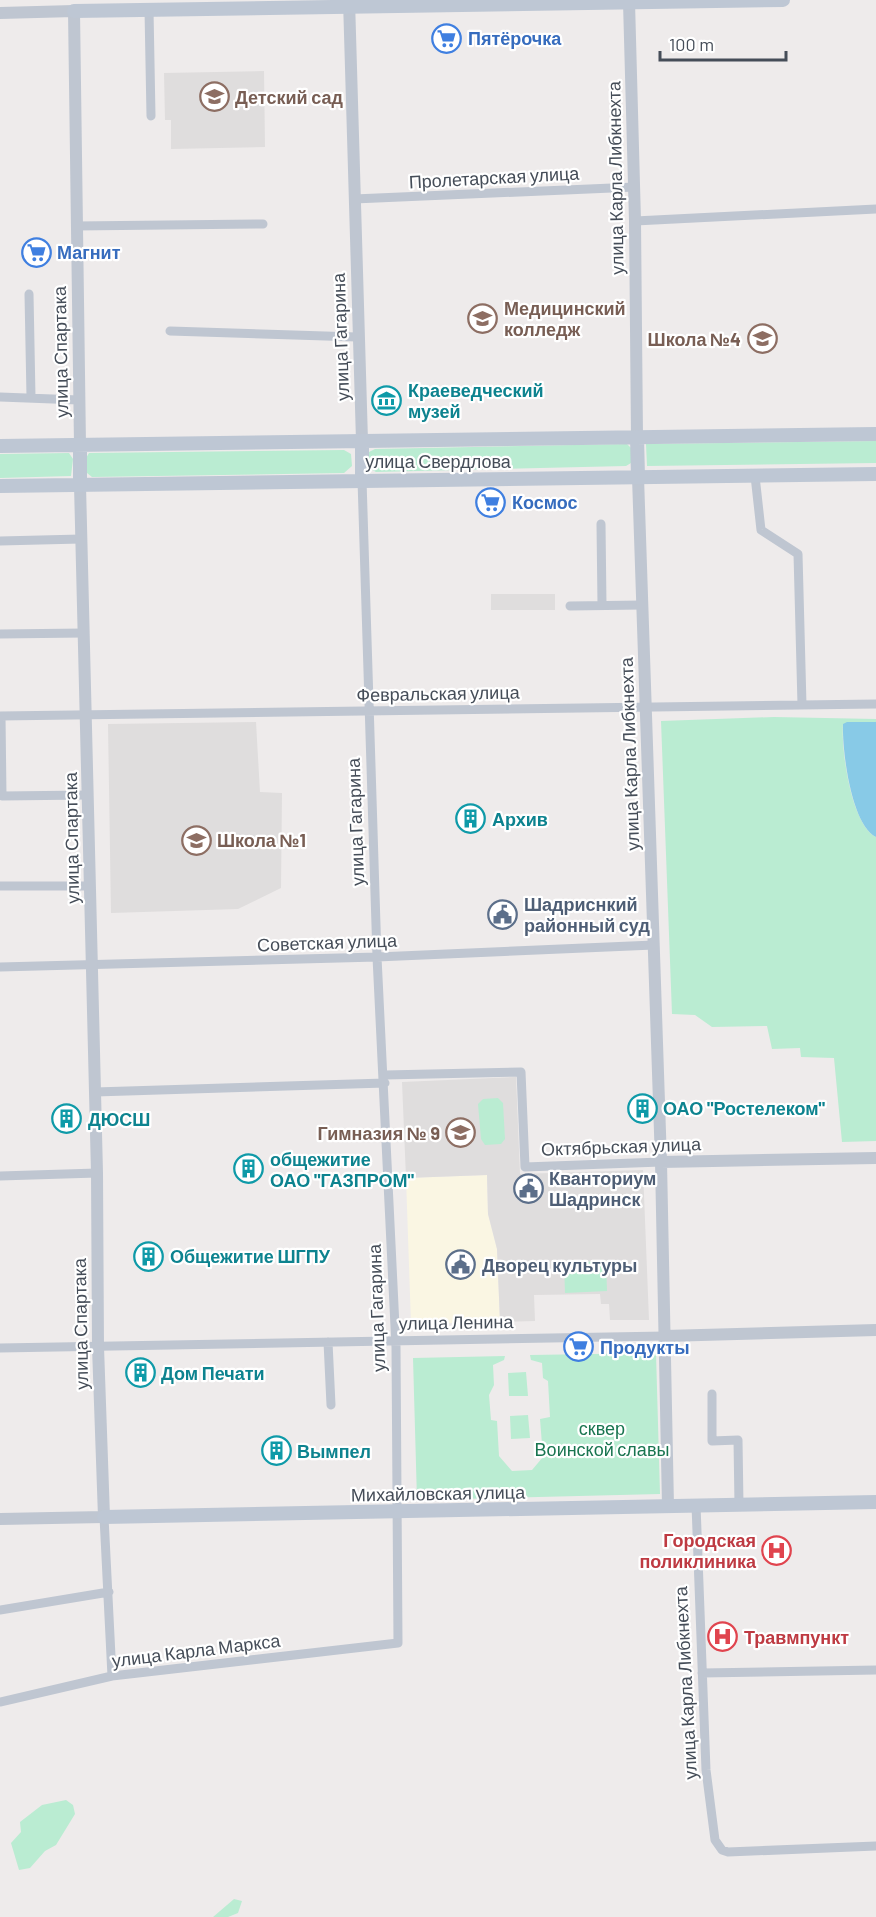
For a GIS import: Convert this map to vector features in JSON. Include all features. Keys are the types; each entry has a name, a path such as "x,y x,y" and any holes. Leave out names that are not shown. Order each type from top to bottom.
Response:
{"main road":[{"path":"74,6 149,10 349,3 783,0"},
{"name":"улица Свердлова","path":"0,446 876,434"},
{"name":"улица Карла Либкнехта","path":"637,437 638,477"},
{"name":"улица Гагарина","path":"362,441 362,480"},
{"name":"улица Спартака","path":"80,445 80,485"},
{"name":"улица Свердлова","path":"0,486 876,474"},
{"name":"Михайловская улица","path":"104,1517 876,1502"}],"street":[{"name":"улица Карла Либкнехта","path":"629,1 635,221 637,437"},
{"name":"улица Гагарина","path":"349,3 357,337 362,441"},
{"path":"0,13 74,6"},
{"name":"улица Спартака","path":"74,6 80,445"},
{"path":"149,10 151,116"},
{"name":"Пролетарская улица","path":"354,199 634,187"},
{"path":"635,221 876,209"},
{"path":"76,226 263,224"},
{"path":"29,294 31,397"},
{"path":"170,331 357,337"},
{"path":"0,397 79,400"},
{"path":"755,476 761,530 798,554 802,705"},
{"name":"улица Карла Либкнехта","path":"638,477 661,1162 668,1506"},
{"name":"улица Гагарина","path":"362,480 377,957 385,1079 396,1341 398,1643"},
{"name":"улица Спартака","path":"80,485 97,1173 98,1347 112,1676"},
{"path":"601,524 602,605"},
{"path":"0,541 81,539"},
{"path":"570,606 642,605"},
{"path":"0,634 84,633"},
{"name":"Февральская улица","path":"1,716 876,704"},
{"path":"1,716 2,796 88,795"},
{"path":"0,886 90,886"},
{"name":"Советская улица","path":"0,967 377,957 654,945"},
{"name":"Октябрьская улица","path":"95,1092 521,1072 525,1167 876,1158"},
{"path":"0,1176 97,1173"},
{"name":"улица Ленина","path":"0,1348 876,1330"},
{"path":"328,1342 331,1405"},
{"path":"712,1394 712,1441 738,1440 739,1504"},
{"name":"улица Карла Либкнехта","path":"696,1505 706,1770 713,1832 718,1846 729,1852 876,1846"},
{"name":"Михайловская улица","path":"0,1519 104,1517"},
{"path":"0,1610 109,1592"},
{"name":"улица Карла Маркса","path":"0,1702 112,1676 398,1643"},
{"path":"702,1673 876,1670"}],"shaded area":[{"name":"Детский сад","path":"264,71 265,147 171,149 171,120 165,120 164,73"},
{"path":"491,594 555,594 555,610 491,610"},
{"name":"Школа №1","path":"256,722 260,792 282,793 281,888 238,909 111,913 108,724"},
{"path":"516,1077 520,1174 643,1170 649,1320 610,1320 609,1304 601,1304 600,1294 534,1295 535,1321 500,1322 497,1249 488,1214 487,1175 406,1178 402,1082"},
{"path":"487,1175 488,1214 497,1249 500,1322 411,1324 406,1178"}],"green space":[{"path":"876,441 876,463 647,466 646,444"},
{"path":"627,444 631,448 631,463 626,466 376,472 367,467 367,453 375,449"},
{"path":"344,450 351,454 352,466 344,473 92,477 87,473 86,458 89,453"},
{"path":"69,453 73,459 71,476 0,478 0,454"},
{"path":"774,717 876,719 876,722 843,724 843,736 846,768 854,803 867,830 876,837 876,1141 842,1142 834,1058 801,1057 800,1048 772,1049 767,1026 712,1027 695,1015 672,1014 661,721"},
{"path":"498,1098 503,1103 505,1139 501,1144 485,1145 481,1139 478,1104 483,1099"},
{"path":"606,1261 607,1291 565,1293 564,1263"},
{"name":"сквер Воинской славы","path":"656,1353 660,1494 417,1500 413,1358 505,1356 504,1360 493,1365 494,1385 489,1395 491,1420 497,1421 499,1456 512,1471 532,1470 543,1457 540,1419 550,1417 548,1381 543,1378 542,1363 531,1360 530,1355"},
{"path":"526,1372 528,1396 509,1396 508,1373"},
{"path":"528,1415 530,1438 511,1439 510,1416"},
{"path":"66,1800 73,1805 75,1814 56,1845 45,1851 30,1868 19,1870 11,1843 21,1832 20,1822 42,1805"},
{"path":"234,1899 242,1901 238,1913 228,1917 213,1917"}],"water":[{"path":"876,722 876,837 867,830 854,803 846,768 843,736 843,724"}],"place":[{"name":"Пятёрочка","path":"447,38"},
{"name":"Детский сад","path":"214,97"},
{"name":"Магнит","path":"36,252"},
{"name":"Медицинский колледж","path":"483,318"},
{"name":"Школа №4","path":"762,339"},
{"name":"Краеведческий музей","path":"387,400"},
{"name":"Космос","path":"491,502"},
{"name":"Архив","path":"471,819"},
{"name":"Школа №1","path":"196,840"},
{"name":"Шадриснкий районный суд","path":"503,914"},
{"name":"ОАО \"Ростелеком\"","path":"642,1108"},
{"name":"ДЮСШ","path":"67,1119"},
{"name":"Гимназия № 9","path":"461,1133"},
{"name":"общежитие ОАО \"ГАЗПРОМ\"","path":"249,1169"},
{"name":"Кванториум Шадринск","path":"528,1188"},
{"name":"Общежитие ШГПУ","path":"149,1256"},
{"name":"Дворец культуры","path":"461,1265"},
{"name":"Продукты","path":"579,1347"},
{"name":"Дом Печати","path":"140,1373"},
{"name":"Вымпел","path":"276,1451"},
{"name":"Городская поликлиника","path":"777,1550"},
{"name":"Травмпункт","path":"723,1637"}]}
